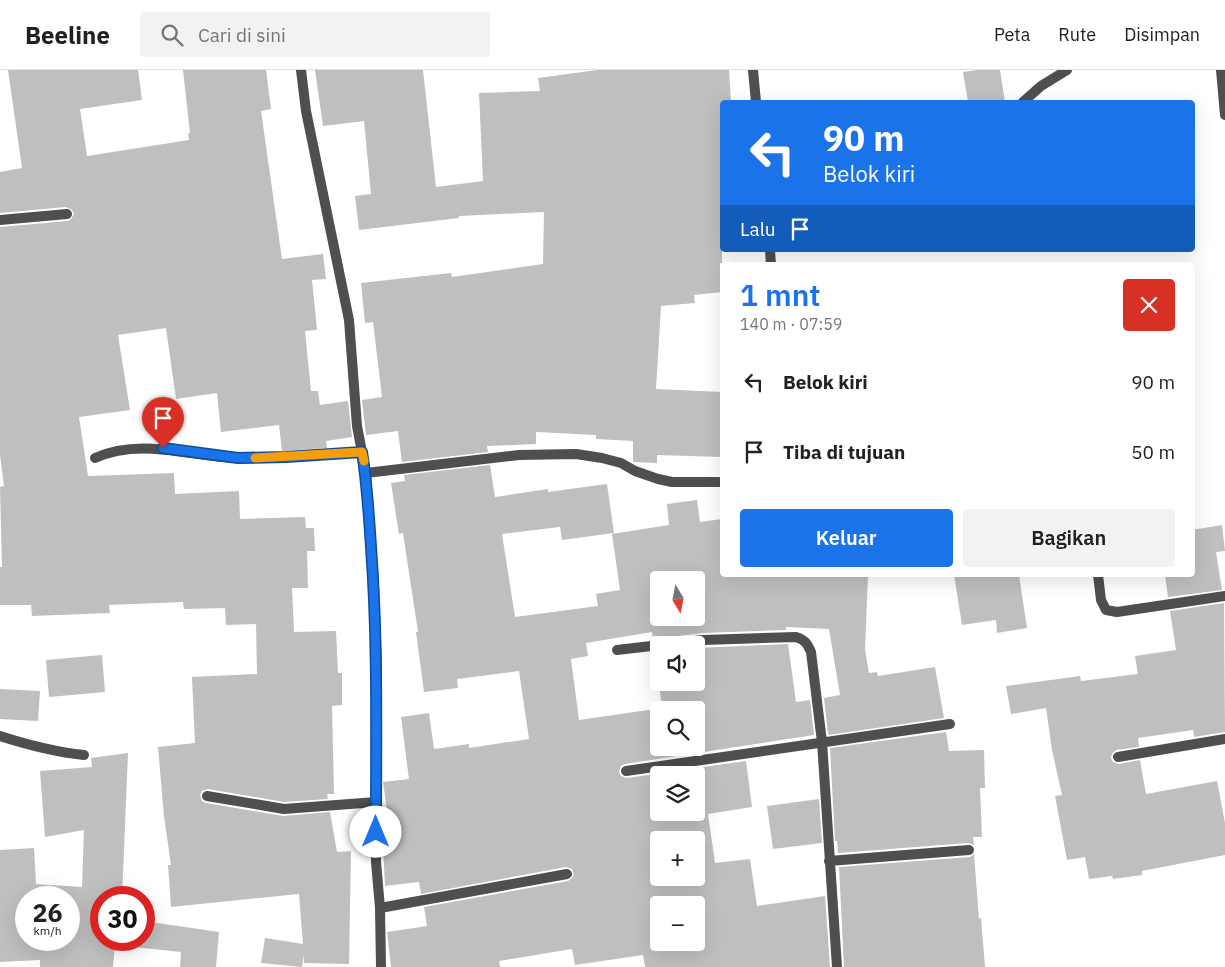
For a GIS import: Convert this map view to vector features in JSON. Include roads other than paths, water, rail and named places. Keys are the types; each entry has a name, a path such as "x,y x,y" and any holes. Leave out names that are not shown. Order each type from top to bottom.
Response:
{"street":[{"path":"301,70 306,111 349,320 357,426 366,473 374,588 376,655 376,862 380,908 381,967"},
{"path":"753,70 756,100"},
{"path":"1025,100 1041,86 1067,70"},
{"path":"1221,70 1225,116"},
{"path":"0,220 67,214"},
{"path":"95,458 120,449 163,448 238,458 362,452"},
{"path":"366,473 519,455 576,454 622,463 635,471 672,482 720,482"},
{"path":"1098,577 1101,600 1106,610 1117,612 1225,596"},
{"path":"617,650 703,640 796,637 804,639 811,652 822,742 837,967"},
{"path":"626,771 950,724"},
{"path":"0,736 46,750 84,755"},
{"path":"1118,757 1225,739"},
{"path":"208,796 294,810 376,802"},
{"path":"829,861 969,850"},
{"path":"380,908 567,874"}]}
